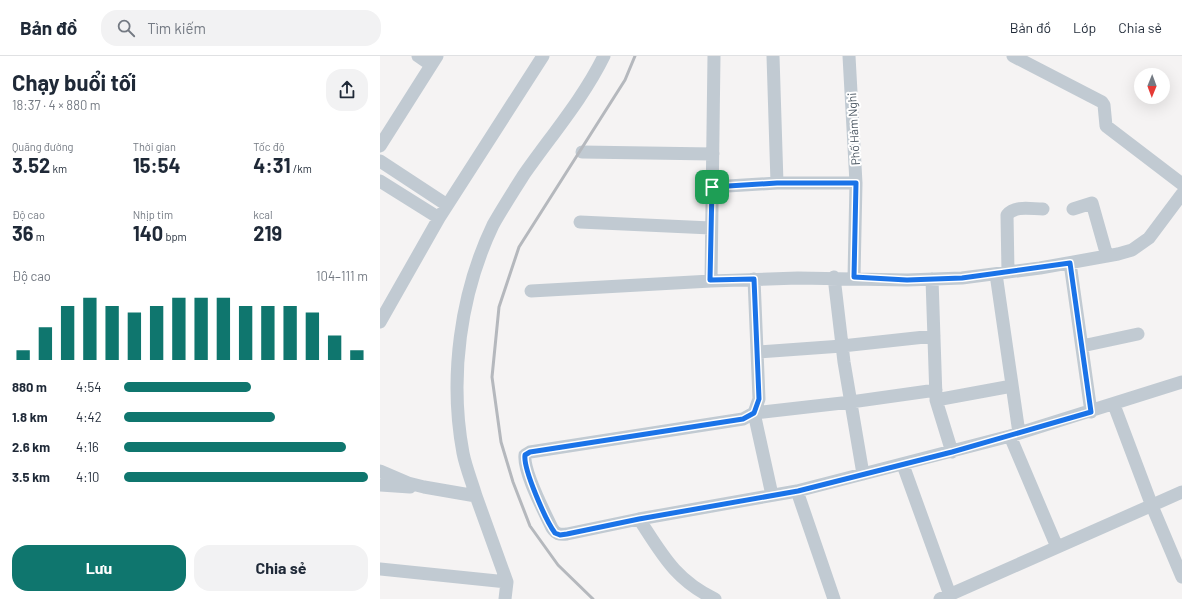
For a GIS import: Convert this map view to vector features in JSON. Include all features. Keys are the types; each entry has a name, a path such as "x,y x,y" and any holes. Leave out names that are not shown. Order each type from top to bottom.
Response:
{"street":[{"path":"380,146 434,61 418,56"},
{"path":"380,322 439,218 543,56"},
{"path":"505,599 507,582 476,496 463,453 458,410 460,341 471,283 494,225 523,177 588,85 604,56"},
{"path":"710,280 714,56"},
{"path":"773,56 777,183"},
{"name":"Phố Hàm Nghi","path":"849,56 856,183 854,277"},
{"path":"1013,56 1102,102 1104,105 1104,118 1106,126 1182,184"},
{"path":"582,152 712,154"},
{"path":"380,161 447,205"},
{"path":"380,181 439,218"},
{"path":"712,187 777,183 856,183"},
{"path":"531,291 710,280 834,277 932,279 962,278 1070,263 1132,250 1149,238 1182,194"},
{"path":"1073,210 1092,204 1107,256"},
{"path":"1043,209 1017,208 1010,211 1007,215 1002,273 1015,434 1057,548"},
{"path":"580,222 711,228"},
{"path":"1070,263 1091,412"},
{"path":"834,277 842,346 863,474"},
{"path":"754,279 759,399 754,413 772,495"},
{"path":"932,279 936,395 952,452"},
{"path":"1082,346 1138,334"},
{"path":"757,352 842,346 934,336"},
{"path":"1012,386 754,413 743,419 530,452 525,455 525,465 555,533 560,535 639,519 798,491 952,452 1091,412 1182,382"},
{"path":"1114,405 1152,506 1182,577"},
{"path":"903,464 945,597 1182,492"},
{"path":"380,471 408,483 476,496"},
{"path":"380,485 424,487"},
{"path":"798,491 834,599"},
{"path":"639,519 673,570 693,586 715,599"},
{"path":"380,569 507,582"}],"railway":[{"path":"593,599 558,565 530,526 513,482 501,442 492,377 499,307 519,247 625,80 635,56"}],"route":[{"path":"777,183 856,183 854,277 907,280 962,278 1070,263 1091,412 952,452 828,482 798,491 639,519 567,534 560,535 555,533 531,481 525,465 525,455 530,452 743,419 754,413 759,399 754,279 710,280 712,187 777,183"}]}
